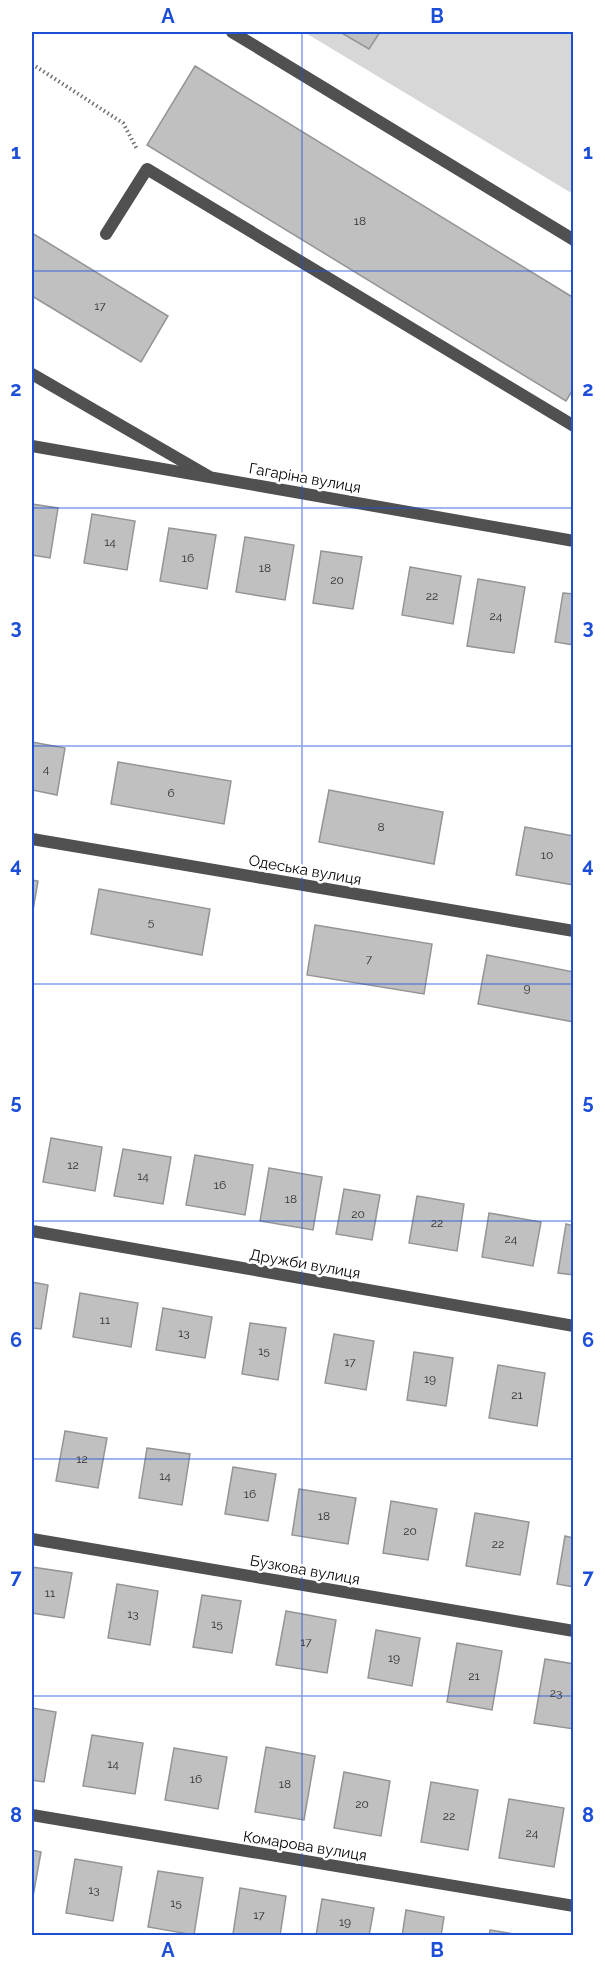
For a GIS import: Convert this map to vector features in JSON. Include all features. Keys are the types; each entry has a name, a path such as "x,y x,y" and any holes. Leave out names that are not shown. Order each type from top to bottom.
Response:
{"street":[{"path":"232,32 573,240"},
{"path":"106,234 147,169 573,426"},
{"path":"32,374 208,476"},
{"name":"Гагаріна вулиця","path":"32,446 573,541"},
{"name":"Одеська вулиця","path":"32,839 573,931"},
{"name":"Дружби вулиця","path":"32,1232 573,1326"},
{"name":"Бузкова вулиця","path":"32,1539 573,1631"},
{"name":"Комарова вулиця","path":"32,1815 573,1906"}],"path":[{"path":"32,64 123,123 147,169"}],"shaded area":[{"path":"304,32 573,32 573,194"}],"building":[{"path":"340,32 380,32 369,49"},
{"path":"195,66 574,298 574,388 566,401 147,145"},
{"path":"32,233 168,316 141,362 32,296"},
{"path":"32,504 58,508 50,558 32,555"},
{"path":"92,514 135,521 127,570 84,563"},
{"path":"169,528 216,535 207,589 160,581"},
{"path":"245,537 294,545 285,600 236,592"},
{"path":"321,551 362,557 353,609 313,603"},
{"path":"410,567 461,576 453,624 402,615"},
{"path":"478,579 525,587 514,653 467,646"},
{"path":"563,593 574,594 574,645 555,642"},
{"path":"32,742 65,748 57,795 32,790"},
{"path":"118,762 231,781 224,824 111,804"},
{"path":"329,790 443,812 434,864 319,842"},
{"path":"525,827 574,836 574,885 516,875"},
{"path":"32,880 38,881 32,916"},
{"path":"99,889 210,909 202,955 91,934"},
{"path":"315,925 432,944 424,994 307,975"},
{"path":"487,955 574,972 574,1022 478,1004"},
{"path":"51,1138 102,1147 95,1191 43,1182"},
{"path":"123,1149 171,1157 163,1204 114,1196"},
{"path":"195,1155 253,1165 245,1215 186,1205"},
{"path":"269,1168 322,1177 313,1230 260,1221"},
{"path":"344,1189 380,1195 372,1240 336,1234"},
{"path":"417,1196 464,1204 457,1251 409,1243"},
{"path":"489,1213 541,1222 533,1266 482,1257"},
{"path":"566,1224 574,1226 574,1275 558,1273"},
{"path":"32,1282 48,1285 41,1329 32,1328"},
{"path":"80,1293 138,1303 131,1347 73,1337"},
{"path":"163,1308 212,1317 205,1358 156,1350"},
{"path":"250,1323 286,1328 278,1380 242,1374"},
{"path":"334,1334 374,1341 366,1390 325,1383"},
{"path":"414,1352 453,1358 446,1406 407,1400"},
{"path":"498,1365 545,1373 537,1426 489,1418"},
{"path":"65,1431 107,1438 98,1488 56,1481"},
{"path":"147,1448 190,1454 182,1505 139,1498"},
{"path":"233,1467 276,1474 268,1521 225,1514"},
{"path":"299,1489 356,1498 348,1544 292,1535"},
{"path":"391,1501 437,1509 428,1560 383,1553"},
{"path":"475,1513 529,1522 520,1575 466,1566"},
{"path":"565,1536 574,1538 574,1587 557,1584"},
{"path":"32,1567 72,1573 64,1618 32,1613"},
{"path":"117,1584 158,1591 150,1645 108,1638"},
{"path":"202,1595 241,1601 232,1653 193,1647"},
{"path":"286,1611 336,1620 327,1673 276,1665"},
{"path":"376,1630 420,1638 412,1686 368,1678"},
{"path":"457,1643 502,1651 492,1710 447,1702"},
{"path":"545,1659 574,1664 574,1729 534,1723"},
{"path":"32,1708 56,1712 44,1782 32,1780"},
{"path":"92,1735 143,1743 135,1794 83,1786"},
{"path":"266,1747 315,1756 304,1820 255,1812"},
{"path":"174,1748 227,1757 218,1809 165,1800"},
{"path":"344,1772 390,1781 381,1836 334,1828"},
{"path":"431,1782 478,1790 468,1850 421,1842"},
{"path":"509,1799 564,1808 554,1867 499,1858"},
{"path":"32,1850 41,1852 32,1902"},
{"path":"75,1859 122,1867 113,1921 66,1913"},
{"path":"158,1871 203,1878 194,1935 148,1927"},
{"path":"240,1888 286,1896 280,1936 233,1934"},
{"path":"322,1899 374,1908 369,1936 316,1936"},
{"path":"406,1910 444,1917 441,1936 402,1936"},
{"path":"490,1930 526,1936 489,1936"}]}
